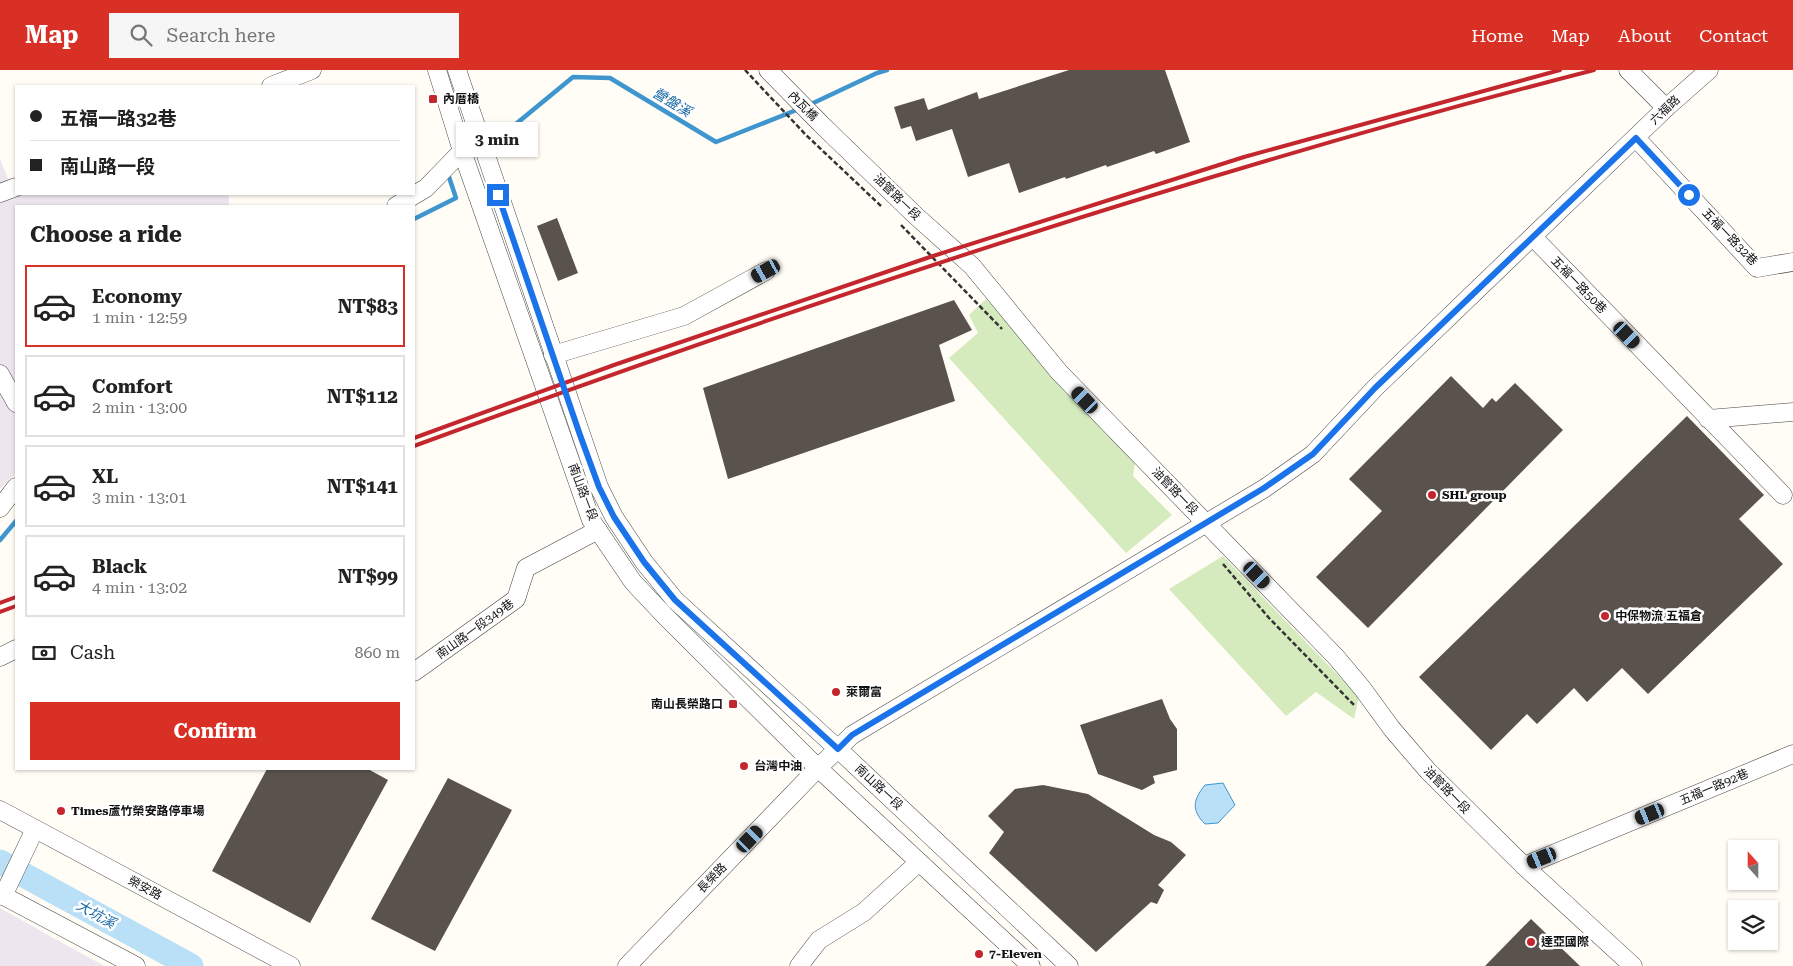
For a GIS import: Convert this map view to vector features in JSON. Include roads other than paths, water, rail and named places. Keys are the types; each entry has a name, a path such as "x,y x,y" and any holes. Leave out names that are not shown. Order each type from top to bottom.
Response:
{"street":[{"path":"274,85 312,70"},
{"path":"437,70 462,152"},
{"path":"415,195 426,188 462,152 481,142 457,70"},
{"name":"內瓦橋","path":"768,70 821,124"},
{"path":"1628,70 1666,108"},
{"name":"六福路","path":"818,768 852,735 1264,488 1313,454 1375,388 1666,108 1709,70"},
{"name":"油管路一段","path":"821,124 916,216 972,266 1059,372 1336,657 1392,729 1428,771 1524,866 1633,966"},
{"name":"五福一路32巷","path":"1636,138 1757,268 1793,262"},
{"name":"南山路一段","path":"481,142 599,487 614,517 644,562 675,600 838,749 1069,966"},
{"name":"南山路一段","path":"462,152 591,520 633,582 818,768 1031,966"},
{"path":"0,193 15,187"},
{"path":"398,205 414,195"},
{"name":"五福一路50巷","path":"1533,237 1784,496"},
{"path":"553,356 684,316 766,271"},
{"path":"0,374 15,401"},
{"path":"1708,419 1793,412"},
{"path":"0,508 15,488"},
{"name":"南山路一段349巷","path":"415,671 516,599 526,568 598,530"},
{"path":"0,657 15,650"},
{"name":"五福一路92巷","path":"1524,866 1793,754"},
{"name":"長榮路","path":"627,966 818,768"},
{"name":"榮安路","path":"0,810 291,966"},
{"path":"35,829 2,895 136,966"},
{"path":"799,966 819,940 864,912 919,862"}],"water":[{"path":"1223,783 1235,805 1218,823 1205,824 1197,814 1195,805 1198,795 1205,785"}],"waterway":[{"name":"營盤溪","path":"809,105 887,70"},
{"name":"營盤溪","path":"486,144 505,133 573,77 610,78 716,142 799,109"},
{"name":"營盤溪","path":"415,218 456,198 449,173"},
{"name":"營盤溪","path":"0,540 15,522"},
{"name":"大坑溪","path":"0,862 191,966"}],"railway":[{"path":"415,438 614,365 930,257 1244,157 1560,70"},
{"path":"415,446 706,342 1000,243 1295,152 1594,70"},
{"path":"0,603 15,597"},
{"path":"0,612 15,606"}],"place":[{"name":"內厝橋","path":"433,99"},
{"name":"SHL group","path":"1432,495"},
{"name":"中保物流 五福倉","path":"1605,616"},
{"name":"萊爾富","path":"836,692"},
{"name":"南山長榮路口","path":"733,704"},
{"name":"台灣中油","path":"744,766"},
{"name":"Times蘆竹榮安路停車場","path":"61,811"},
{"name":"達亞國際","path":"1531,942"},
{"name":"7-Eleven","path":"979,954"}]}
